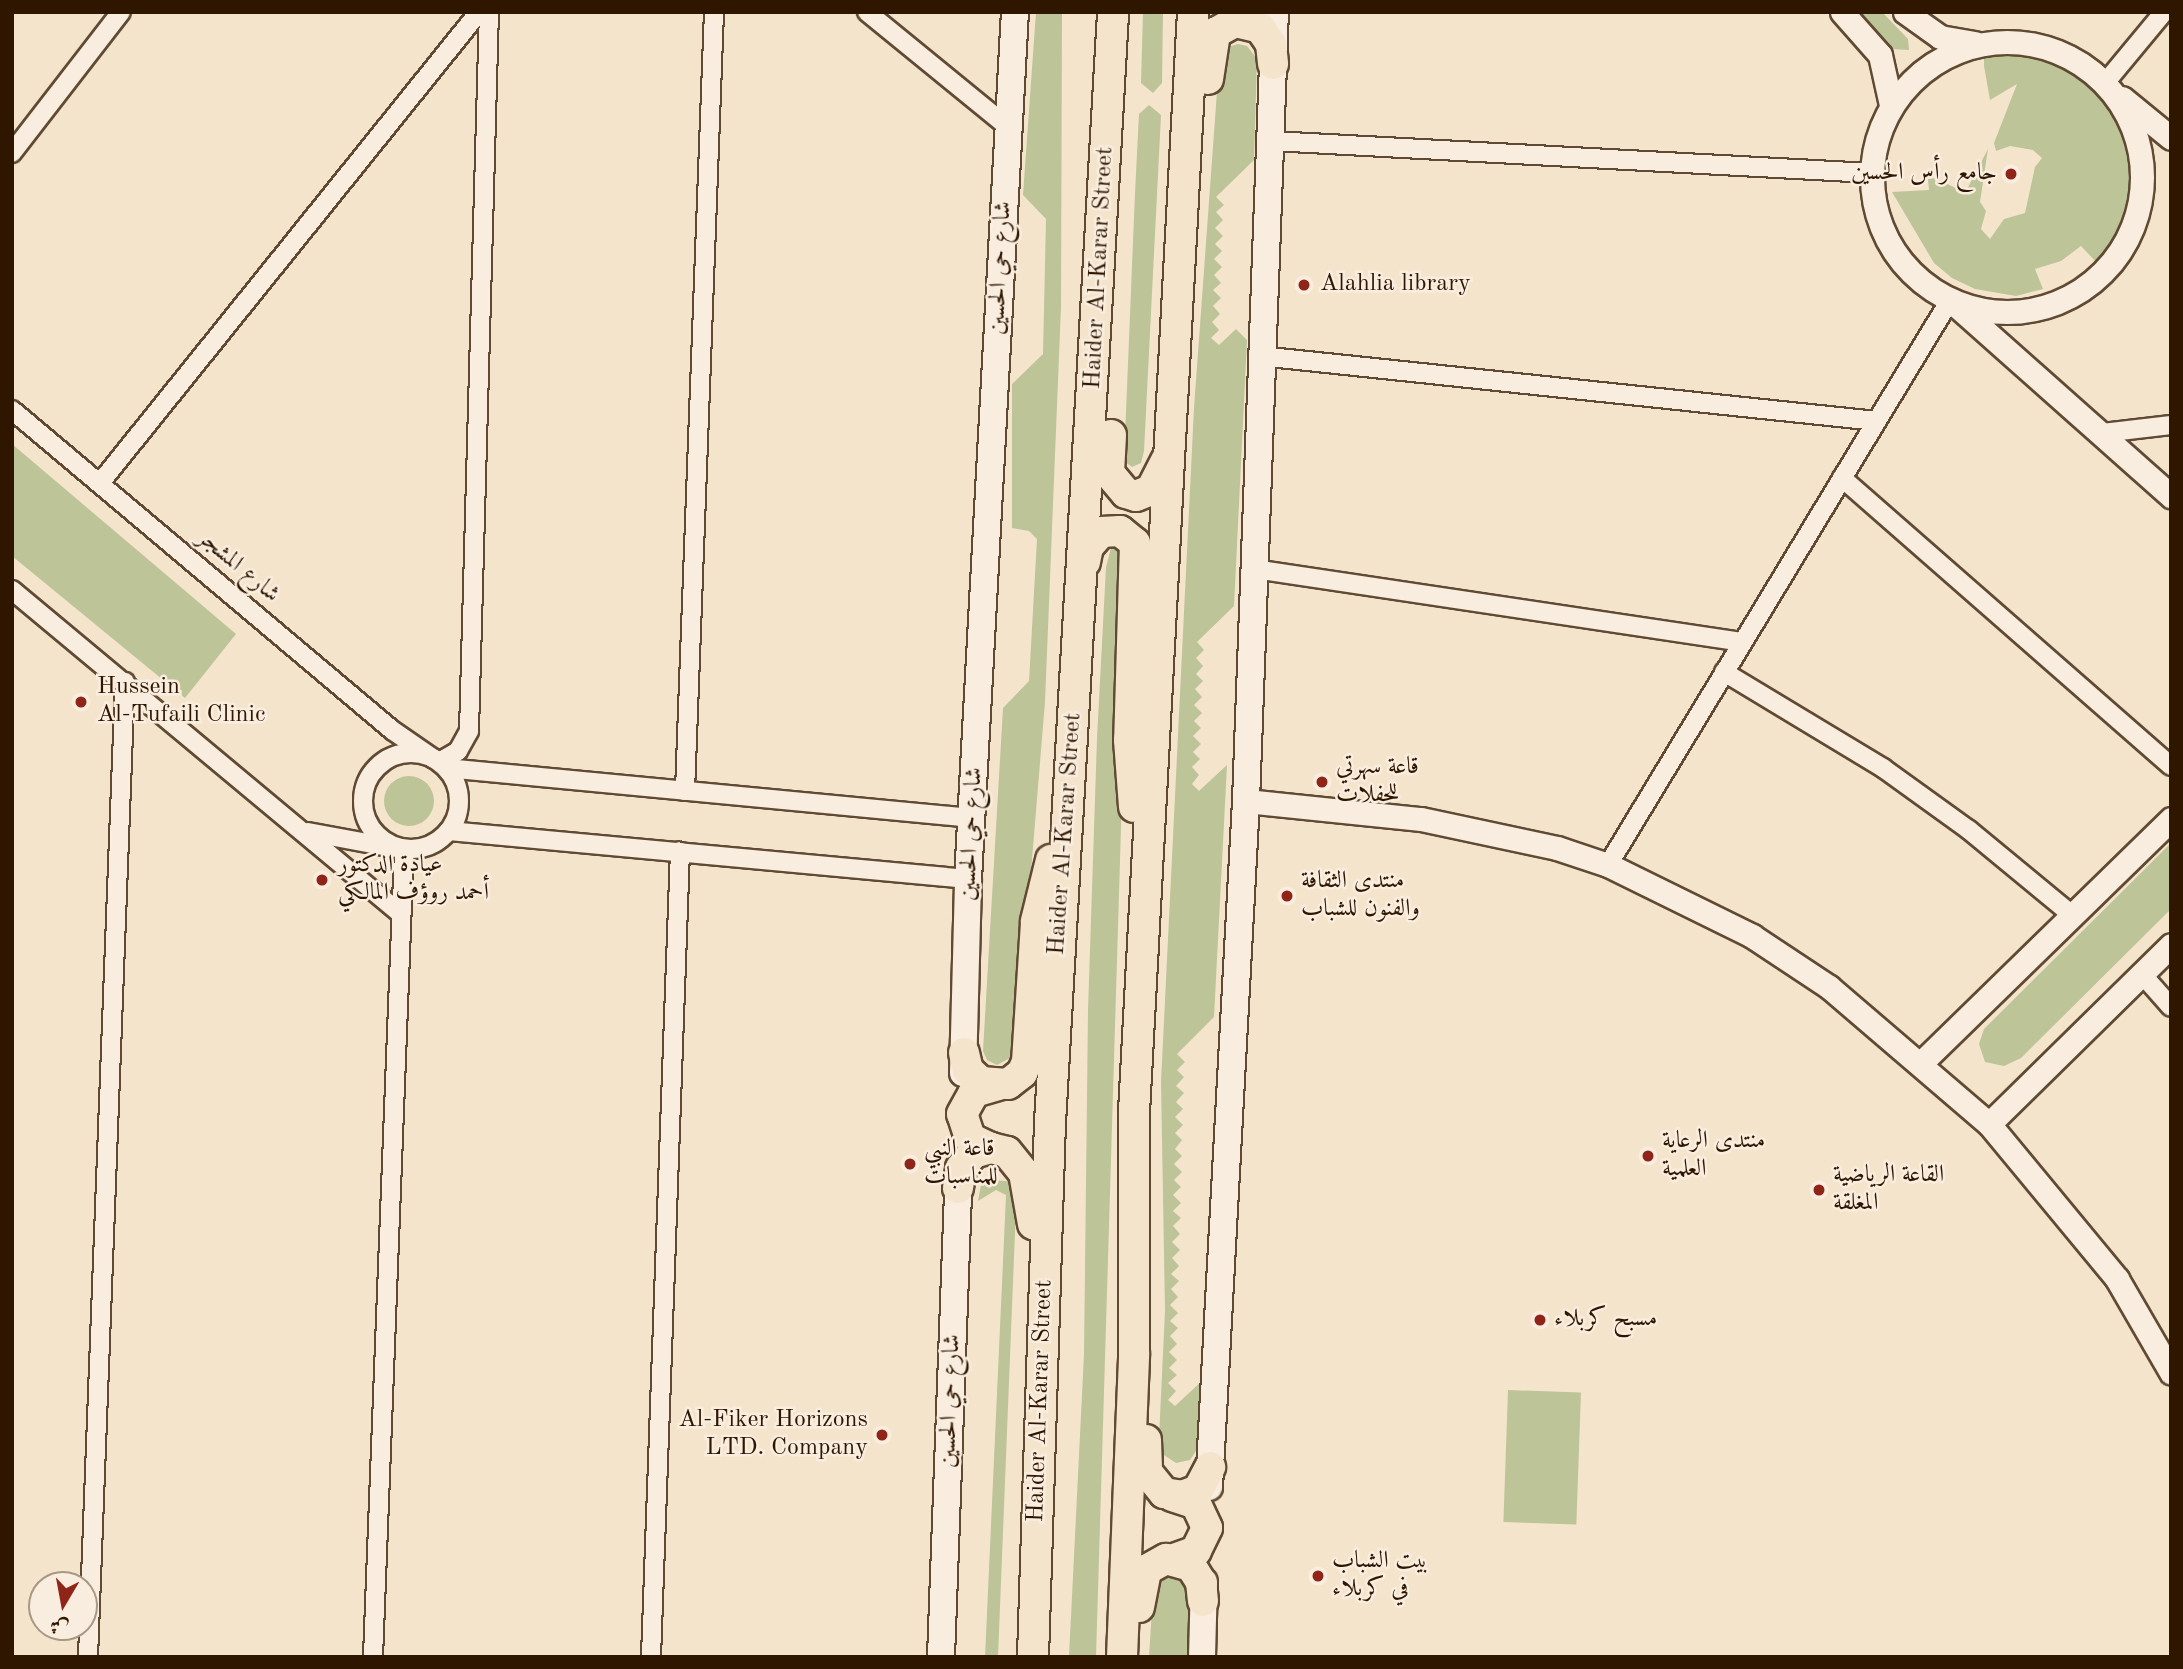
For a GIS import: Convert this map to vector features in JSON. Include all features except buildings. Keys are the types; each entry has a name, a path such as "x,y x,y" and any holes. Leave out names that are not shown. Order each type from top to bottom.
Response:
{"highway":[{"path":"1122,1657 1134,1353 1134,1111 1146,844 1182,268 1193,12"},
{"name":"Haider Al-Karar Street","path":"1033,1657 1044,1284 1064,831 1084,565 1112,14"},
{"path":"1182,268 1197,218 1212,41 1221,27 1255,17 1268,37 1273,64"},
{"path":"1106,170 1118,282 1109,473 1113,482 1136,496 1151,490 1162,474 1170,441"},
{"path":"1084,565 1088,548 1101,532 1120,531 1135,543 1130,776 1136,821 1146,844"},
{"path":"1044,1284 1024,1173 1013,1156 970,1138 962,1114 974,1091 1016,1079 1027,1062 1036,921 1046,875 1064,831"},
{"path":"964,1053 974,1077 999,1085"},
{"path":"958,1188 965,1161 991,1148"},
{"path":"1134,1353 1146,1396 1147,1472 1156,1488 1196,1504 1206,1528 1196,1551 1174,1559 1158,1561 1146,1570 1139,1591 1137,1657"},
{"path":"1172,1496 1198,1490 1210,1467"},
{"path":"1038,1496 1054,1657"},
{"path":"1174,1559 1198,1574 1203,1601"}],"main road":[{"path":"1202,1657 1206,1528 1246,802 1260,356 1272,141 1275,12"},
{"name":"شارع حي الحسين","path":"941,1657 962,1114 968,879 1009,128 1011,15"}],"street":[{"path":"12,153 121,12"},
{"path":"100,483 479,12"},
{"path":"440,763 458,751 469,731 489,12"},
{"path":"685,792 715,12"},
{"path":"867,12 1009,128"},
{"path":"1842,12 1880,55 1891,105"},
{"path":"1905,12 1940,37 1984,43 2017,41 2049,48 2079,62 2171,138"},
{"path":"2105,83 2164,12"},
{"path":"1984,43 1931,64 1891,105 1876,138 1871,173 1875,212 1892,248 1917,279 1950,300 2104,433 2171,496"},
{"path":"1950,300 1986,311 2024,312 2060,302 2093,282 2118,255 2136,222 2143,185 2140,148 2127,113 2105,83"},
{"path":"1272,141 1871,173"},
{"path":"1608,865 1950,300"},
{"path":"1260,356 1876,421"},
{"name":"شارع المشجر","path":"12,410 398,736 440,763"},
{"path":"2104,433 2171,425"},
{"path":"1842,478 2171,766"},
{"path":"1254,569 1743,642"},
{"path":"14,593 125,682 401,914"},
{"path":"1724,672 1883,768 1969,830 2072,915"},
{"path":"88,1657 125,682"},
{"path":"401,848 379,838 366,820 362,805 369,777 390,757 405,753 440,763 685,792 972,818"},
{"path":"301,830 401,848 429,846 449,831 456,819 458,792 440,763"},
{"path":"1246,802 1479,829 1608,865 1752,936 1829,987 1922,1062 1989,1124 2117,1279 2171,1372"},
{"path":"1922,1062 2171,819"},
{"path":"449,831 968,879"},
{"path":"373,1657 401,914 401,848"},
{"path":"651,1657 680,852"},
{"path":"1989,1124 2171,945"},
{"path":"2141,973 2171,1007"}],"green space":[{"path":"1036,12 1062,12 1061,307 1045,702 1017,1041 1010,1058 997,1065 987,1060 983,1051 1003,708 1029,681 1037,539 1029,531 1012,528 1012,384 1043,354 1046,219 1023,195"},
{"path":"1143,12 1163,12 1162,83 1153,93 1141,83"},
{"path":"1854,12 1882,12 1908,39 1909,50 1891,49"},
{"path":"1238,44 1247,46 1257,59 1254,160 1216,197 1224,205 1216,212 1223,220 1215,228 1223,236 1215,244 1222,251 1214,259 1222,267 1214,275 1221,283 1213,290 1221,298 1213,306 1220,314 1212,322 1219,330 1211,338 1219,345 1236,329 1247,340 1234,606 1197,642 1204,650 1196,658 1203,666 1196,674 1203,681 1195,689 1202,697 1194,705 1202,713 1194,721 1201,728 1193,736 1201,744 1193,752 1200,759 1192,767 1199,775 1192,784 1199,791 1227,765 1214,1017 1177,1054 1185,1062 1177,1070 1184,1077 1176,1086 1184,1093 1176,1102 1183,1109 1175,1117 1183,1125 1175,1133 1182,1140 1175,1149 1182,1156 1174,1164 1182,1172 1174,1180 1181,1187 1173,1195 1181,1203 1173,1211 1181,1218 1173,1226 1180,1234 1172,1242 1180,1250 1172,1258 1179,1266 1171,1274 1179,1281 1171,1289 1178,1297 1170,1305 1178,1313 1170,1321 1178,1328 1170,1336 1177,1344 1169,1352 1177,1360 1169,1368 1177,1375 1168,1383 1176,1391 1168,1400 1175,1406 1203,1380 1196,1451 1190,1460 1176,1463 1164,1455 1159,1437 1165,1311 1161,1082 1194,408 1219,64 1228,47"},
{"path":"2008,50 2037,50 2083,69 2123,115 2137,154 2133,206 2109,258 2099,265 2081,246 2061,261 2035,269 2043,289 2016,296 1975,289 1952,278 1934,263 1892,192 1929,190 1928,179 1936,178 1965,193 1988,149 1980,202 1986,211 1981,229 1990,239 2004,219 2025,213 2035,167 2042,158 2033,150 2010,146 1996,151 1994,143 2017,84 1990,100 1984,66 1984,56"},
{"path":"1149,105 1161,115 1144,451 1141,463 1132,467 1124,461 1135,193 1139,114"},
{"path":"12,444 236,634 185,698 12,556"},
{"path":"1119,545 1125,547 1124,728 1096,1657 1069,1657 1084,1354 1088,1010 1097,738 1106,567 1111,548"},
{"path":"409,776 427,783 434,801 427,819 409,826 391,819 384,801 391,783"},
{"path":"2171,843 2171,909 2021,1058 2004,1066 1985,1062 1979,1044 1984,1029"},
{"path":"982,1179 1017,1182 998,1657 985,1657 1006,1195 996,1190 978,1201"},
{"path":"1508,1390 1581,1393 1576,1524 1503,1522"},
{"path":"1167,1576 1180,1576 1191,1586 1191,1657 1149,1657 1153,1593 1157,1582"}],"place":[{"name":"جامع رأس الحسين","path":"2011,174"},
{"name":"Alahlia library","path":"1304,285"},
{"name":"Hussein Al-Tufaili Clinic","path":"81,702"},
{"name":"قاعة سهرتي للحفلات","path":"1322,782"},
{"name":"عيادة الدكتور أحمد روؤف المالكي","path":"322,880"},
{"name":"منتدى الثقافة والفنون للشباب","path":"1287,896"},
{"name":"منتدى الرعاية العلمية","path":"1648,1156"},
{"name":"قاعة النبي للمناسبات","path":"910,1164"},
{"name":"القاعة الرياضية المغلقة","path":"1819,1190"},
{"name":"مسبح كربلاء","path":"1540,1320"},
{"name":"Al-Fiker Horizons LTD. Company","path":"882,1435"},
{"name":"بيت الشباب في كربلاء","path":"1318,1576"}]}
